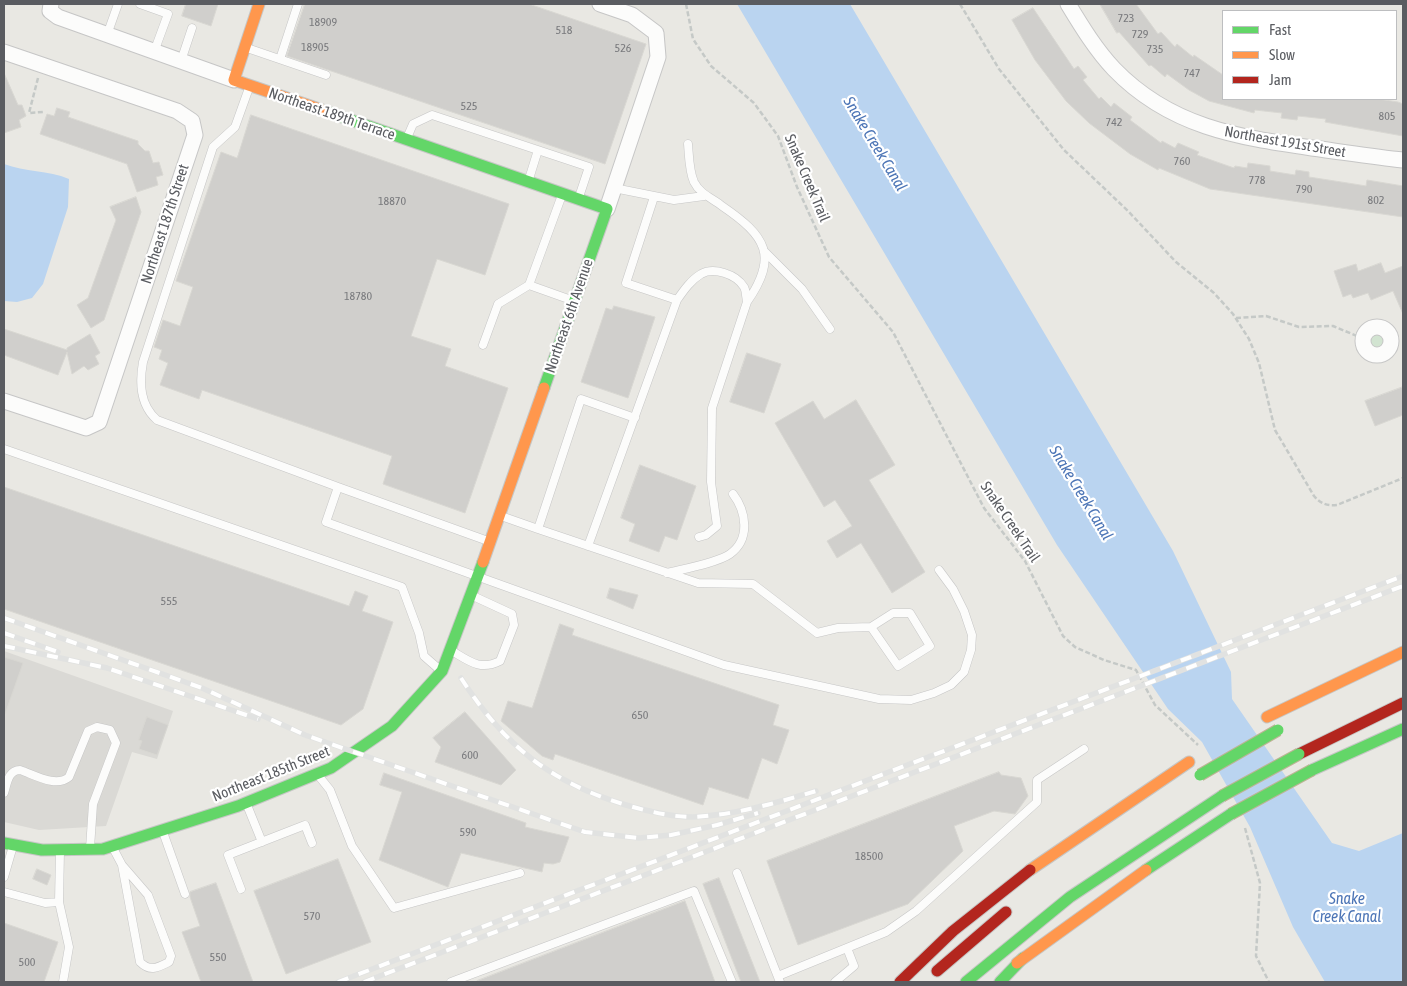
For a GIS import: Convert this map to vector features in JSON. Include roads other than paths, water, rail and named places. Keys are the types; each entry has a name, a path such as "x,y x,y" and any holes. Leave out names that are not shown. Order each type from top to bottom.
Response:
{"main road":[{"path":"234,80 260,4"},
{"name":"Northeast 189th Terrace","path":"234,80 607,209"},
{"name":"Northeast 6th Avenue","path":"471,597 607,209"},
{"name":"Northeast 185th Street","path":"8,844 42,850 90,849 112,846 246,802 317,774 356,753 392,726 442,671 471,597"},
{"path":"1262,719 1403,652"},
{"path":"966,982 1070,898 1222,796 1299,754 1403,703"},
{"path":"1196,778 1282,728"},
{"path":"993,982 1023,958 1152,866 1230,814 1312,770 1403,728"},
{"path":"900,982 953,932 1038,864 1195,755"},
{"path":"931,976 1013,906"},
{"path":"1000,982 1023,958"}],"street":[{"name":"Northeast 189th Terrace","path":"51,4 50,11 58,17 234,80"},
{"name":"Northeast 6th Avenue","path":"600,4 632,15 656,33 658,57 607,209"},
{"name":"Northeast 191st Street","path":"1068,4 1095,47 1114,70 1159,105 1182,117 1234,136 1403,160"},
{"name":"Northeast 187th Street","path":"4,52 177,111 192,122 195,135 99,422 86,428 4,401"},
{"path":"1364,339 1368,351 1376,354 1388,350 1397,343"}],"lane":[{"path":"107,35 118,4"},
{"path":"140,4 168,14 154,52"},
{"path":"280,59 298,4"},
{"path":"181,61 192,28"},
{"path":"245,47 326,75"},
{"path":"250,86 235,127 213,147 143,362 140,376 143,397 150,414 157,420 490,542"},
{"path":"406,140 413,124 432,115 589,167 578,199"},
{"path":"688,144 694,181 704,196 738,217 757,236 765,252 802,289 830,329"},
{"path":"528,182 538,150"},
{"path":"614,188 674,200 704,196"},
{"path":"483,345 498,304 529,285 562,194"},
{"path":"654,197 626,283 677,300"},
{"path":"699,537 706,535 717,526 711,482 712,408 747,302 761,282 766,264 765,252"},
{"path":"588,546 677,300 688,284 703,273 716,271 734,277 745,287 747,302"},
{"path":"529,285 574,301"},
{"path":"538,529 581,399 635,418"},
{"path":"4,449 402,586 419,632 424,656 442,671"},
{"path":"338,487 326,522 477,578 724,665 879,699 911,700 951,685 964,672 969,661 972,634 964,611 953,589 939,570"},
{"path":"665,573 731,554 739,542 744,530 745,521 739,502 733,494"},
{"path":"499,515 698,583 753,584 817,633 838,628 871,628 893,614 910,614 930,646 898,666 871,628"},
{"path":"450,650 475,664 489,666 500,661 514,625 512,614 471,597"},
{"path":"4,793 11,774 15,770 55,781 65,780 69,777 88,731 97,727 110,730 116,744 93,804 90,849"},
{"path":"737,873 779,979 886,932 916,911 1037,802 1037,780 1084,750"},
{"path":"317,774 330,790 352,846 394,908 520,873"},
{"path":"246,802 262,842"},
{"path":"241,889 228,855 305,825 312,843"},
{"path":"162,830 185,894"},
{"path":"4,877 8,844"},
{"path":"112,846 122,865 148,895 171,956 169,962 156,969 146,968 140,962 122,865"},
{"path":"60,850 59,902 69,947 63,982"},
{"path":"450,982 694,891 732,982"},
{"path":"4,892 45,903 59,902"},
{"path":"835,982 854,966 847,948"}],"water":[{"name":"Snake Creek Canal","path":"737,4 850,4 1173,551 1231,672 1232,699 1332,843 1359,851 1403,833 1403,982 1325,982 1293,927 1250,827 1202,742 1168,709 1057,545"},
{"path":"4,164 69,179 68,207 43,284 32,298 17,302 4,301"}],"railway":[{"path":"338,982 1403,576"},
{"path":"364,982 1403,586"},
{"path":"4,618 202,688 305,735 585,832 639,838 671,835 717,825 758,813"},
{"path":"4,633 58,652"},
{"path":"4,646 107,668 258,719"},
{"path":"461,678 494,723 531,758 574,785 626,805 668,815 685,817 709,816 771,804 816,791"}]}
